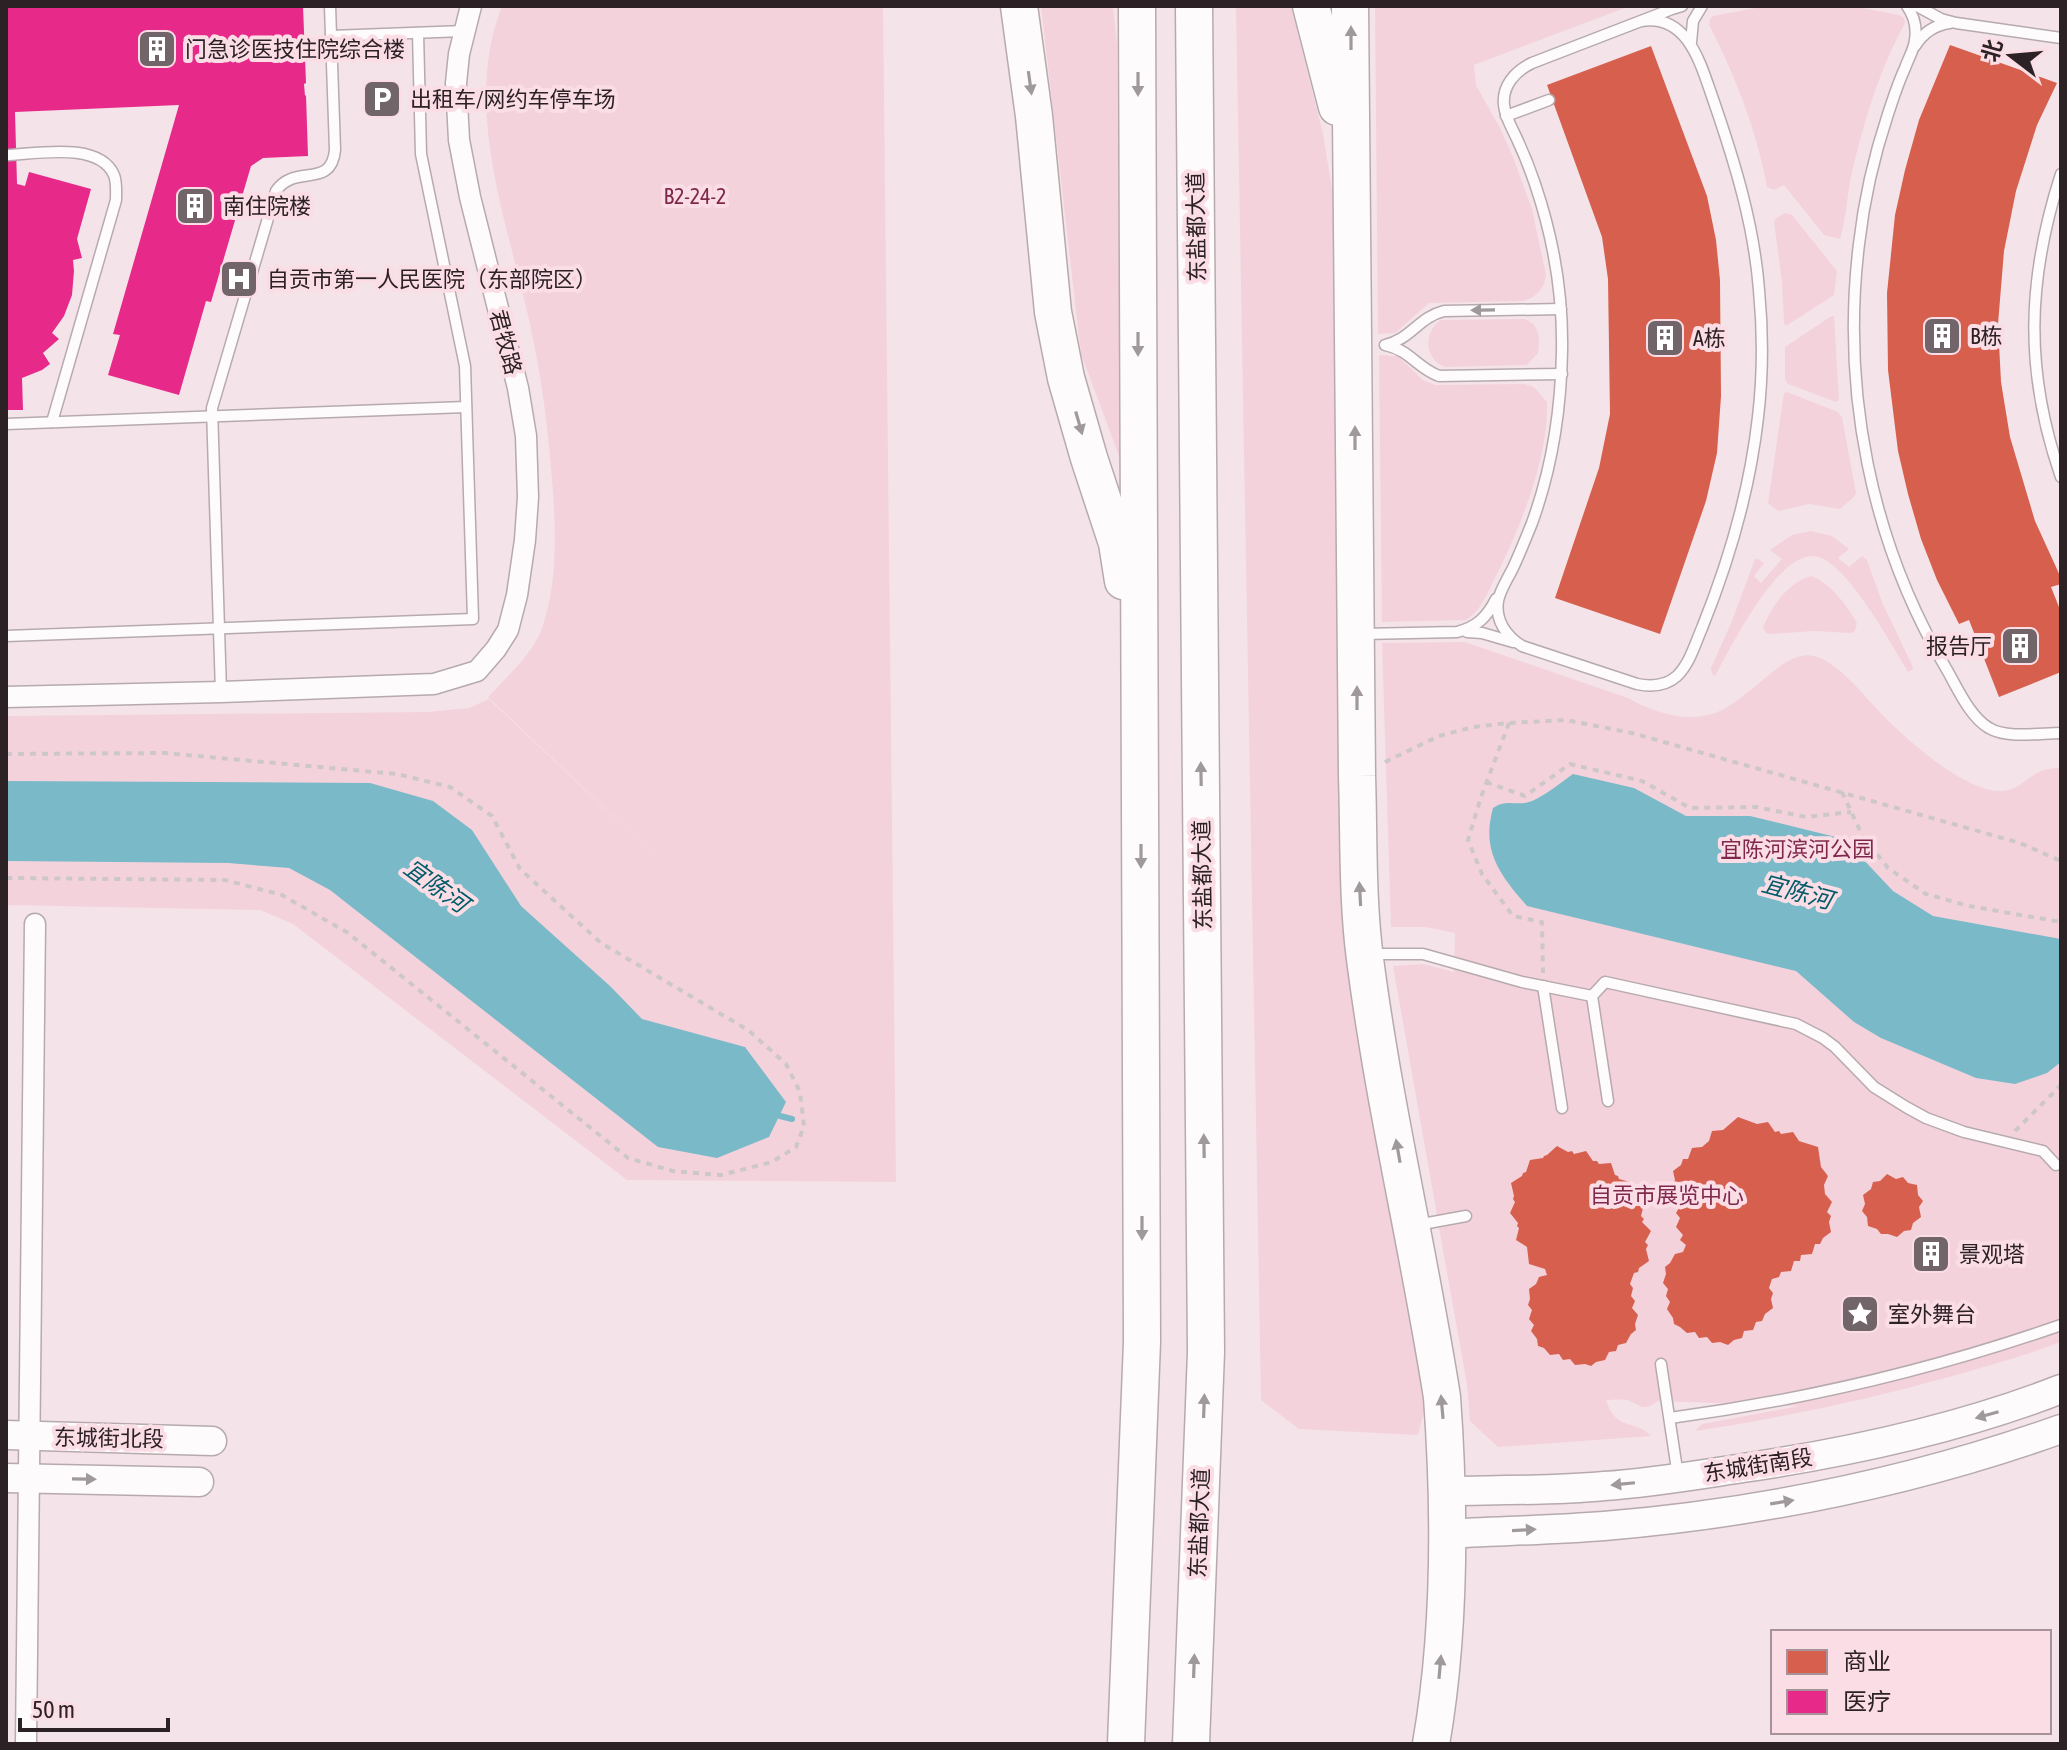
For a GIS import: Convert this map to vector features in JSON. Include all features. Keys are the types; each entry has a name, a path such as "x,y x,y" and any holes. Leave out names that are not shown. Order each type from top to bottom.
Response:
{"highway":[{"path":"1019,6 1034,116 1053,312 1066,378 1117,543 1140,677"},
{"path":"1126,1744 1142,1342 1137,6"},
{"name":"东盐都大道","path":"1191,1744 1206,1352 1194,6"},
{"path":"1311,6 1352,171"},
{"path":"1350,6 1352,171 1370,345 1357,634 1360,900 1375,1024 1442,1397 1446,1491 1443,1631 1431,1744"}],"main road":[{"name":"东城街南段","path":"1446,1491 1603,1487 1807,1458 1923,1433 2012,1408 2061,1389"},
{"name":"东城街南段","path":"1446,1534 1603,1526 1682,1518 1813,1497 1930,1470 2061,1429"},
{"name":"东城街北段","path":"18,1436 212,1441"},
{"name":"东城街北段","path":"17,1478 199,1482"}],"street":[{"name":"君牧路","path":"221,692 434,684 477,671 508,630 525,540 528,497 526,436 518,388 470,197 459,140 456,83 459,54 471,6"},
{"path":"6,697 221,692"},
{"path":"26,1744 17,1478 35,924"}],"lane":[{"path":"221,692 212,408 276,191 291,177 325,170 335,155 330,6"},
{"path":"1457,632 1473,627 1489,612 1525,539 1542,492 1557,422 1562,374 1561,309 1556,266 1544,213 1527,163 1506,116 1507,87 1516,72 1524,67 1682,6"},
{"path":"1692,48 1693,21 1702,6"},
{"path":"1907,6 1914,21 1916,38 1887,116 1871,173 1857,261 1855,368 1861,432 1870,475 1889,543 1909,597 1942,663 1974,713 1982,723 1999,733 2061,733"},
{"path":"1917,6 1956,23 2061,38"},
{"path":"1357,634 1482,633 1637,684 1652,686 1666,683 1687,663 1731,546 1748,479 1758,415 1762,360 1759,289 1751,232 1732,157 1692,48 1674,25 1661,20 1641,21"},
{"path":"1914,47 1928,31 1945,23 1956,23"},
{"path":"331,36 464,31"},
{"path":"6,636 473,619 465,366 421,154 418,33"},
{"path":"1506,116 1549,100"},
{"path":"6,155 86,154 108,166 117,186 116,200 52,422"},
{"path":"2061,174 2040,249 2034,332 2037,385 2061,477"},
{"path":"1370,345 1404,338 1431,315 1444,311 1561,309"},
{"path":"1370,345 1405,351 1423,368 1439,376 1562,374"},
{"path":"6,424 466,407"},
{"path":"1501,591 1498,615 1501,623 1508,635 1522,646"},
{"path":"1365,955 1423,954 1592,996"},
{"path":"1592,996 1605,982 1796,1024 1835,1047 1874,1087 1906,1107 1948,1126 2043,1151 2056,1165"},
{"path":"1543,986 1562,1108"},
{"path":"1592,996 1608,1101"},
{"path":"1412,1227 1466,1216"},
{"path":"1670,1418 1761,1404 1888,1378 2014,1342 2061,1325"},
{"path":"1661,1364 1678,1478"}],"path":[{"path":"1357,776 1439,736 1473,727 1566,720 1618,731 1842,792 2020,843 2061,861"},
{"path":"1509,723 1468,840 1482,874 1513,916 1542,922 1543,986"},
{"path":"6,754 164,753 397,774 450,787 492,816 520,869 601,943 748,1030 786,1064 800,1092 804,1126 796,1147 772,1162 721,1175 673,1171 628,1158 348,933 282,895 225,880 6,878"},
{"path":"1486,782 1525,796 1570,764 1642,781 1690,808 1756,807 1806,817 1851,812"},
{"path":"1842,792 1862,835 1888,868 1926,894 1969,906 2061,922"},
{"path":"2006,1142 2061,1085"}],"green space":[{"name":"B2-24-2","path":"502,6 883,6 896,1182 627,1180 293,924 260,910 6,905 6,716 427,712 469,708 489,699 677,877 488,697 525,657 541,631 553,580 555,545 551,471 541,384 529,320 500,203 487,124 486,84 491,45"},
{"path":"1041,6 1113,6 1117,45 1121,461 1081,354"},
{"path":"1236,6 1291,6 1323,134 1334,201 1348,873 1427,1399 1418,1435 1299,1429 1261,1400"},
{"path":"1375,6 1630,6 1474,65 1476,85 1501,130 1532,209 1546,275 1542,288 1532,297 1523,301 1429,303 1395,333 1378,334"},
{"path":"1766,6 1852,6 1904,18 1905,23 1887,60 1867,118 1851,177 1840,239 1824,235 1784,185 1774,190 1767,187 1744,104 1709,25 1713,16"},
{"path":"1785,213 1792,215 1837,271 1834,295 1786,326 1774,222"},
{"path":"1834,316 1839,400 1836,402 1788,384 1785,379 1785,347"},
{"path":"1524,319 1533,324 1539,337 1538,353 1527,365 1445,367 1430,352 1431,331 1441,320"},
{"path":"1379,355 1398,356 1423,380 1435,385 1525,384 1534,387 1547,402 1543,447 1531,494 1504,561 1478,608 1465,620 1382,622"},
{"path":"1784,393 1838,412 1842,417 1856,493 1840,509 1809,504 1778,511 1768,503"},
{"path":"1811,531 1832,536 1849,549 1838,558 1849,567 1862,556 1867,560 1912,670 1908,672 1869,608 1843,575 1819,557 1804,557 1789,566 1773,582 1744,623 1715,676 1712,674 1711,668 1755,559 1764,563 1754,576 1761,583 1782,559 1770,550 1792,535"},
{"path":"1812,576 1826,584 1843,602 1857,623 1855,631 1766,633 1763,628 1766,620 1782,596 1796,583"},
{"path":"1465,642 1628,698 1653,710 1693,717 1720,711 1732,704 1792,659 1814,656 1839,670 1916,745 1968,782 2006,791 2040,772 2061,768 2061,1342 2005,1361 1886,1393 1695,1431 1702,1424 1799,1406 1658,1401 1645,1407 1627,1400 1606,1400 1615,1417 1651,1436 1498,1447 1470,1421 1467,1384 1439,1228 1448,1225 1449,1214 1437,1215 1393,966 1424,964 1454,972 1455,933 1426,927 1391,927 1382,643"}],"water":[{"path":"1573,774 1634,788 1686,816 1750,816 1844,839 1893,891 1933,916 2061,939 2061,1062 2047,1073 2015,1084 1976,1078 1881,1038 1854,1022 1796,971 1527,906 1495,862 1489,837 1493,808 1532,801"},
{"path":"6,781 370,783 433,801 472,830 521,906 642,1019 745,1047 786,1102 769,1137 717,1158 658,1147 330,890 289,868 228,863 6,861"}],"building: 商业":[{"name":"B栋","path":"1950,45 2057,83 2037,125 2016,191 2004,251 1998,324 2001,382 2010,437 2035,521 2061,578 2061,584 2051,587 2061,612 2061,672 1999,697 1969,620 1959,624 1921,539 1898,451 1888,370 1887,293 1895,215 1919,120"},
{"name":"A栋","path":"1651,46 1707,196 1720,280 1721,396 1717,453 1706,501 1660,634 1555,598 1599,468 1610,414 1608,279 1602,237 1547,85"},
{"path":"1738,1117 1757,1124 1768,1122 1775,1132 1793,1132 1799,1141 1818,1147 1821,1167 1828,1176 1824,1185 1825,1194 1832,1202 1827,1212 1831,1216 1831,1232 1820,1244 1815,1244 1812,1254 1801,1255 1800,1261 1794,1261 1791,1271 1781,1272 1779,1277 1772,1279 1769,1288 1773,1293 1773,1308 1762,1321 1756,1322 1753,1330 1744,1331 1742,1338 1728,1345 1712,1343 1707,1337 1699,1338 1695,1332 1687,1333 1674,1324 1667,1309 1670,1302 1666,1296 1668,1289 1663,1283 1665,1267 1675,1254 1683,1252 1686,1245 1680,1240 1683,1235 1676,1227 1680,1218 1676,1213 1679,1208 1672,1201 1676,1191 1672,1187 1675,1180 1673,1171 1683,1159 1688,1159 1692,1148 1702,1147 1709,1141 1712,1131 1723,1130"},
{"path":"1557,1146 1574,1154 1586,1151 1599,1164 1611,1163 1615,1175 1630,1182 1630,1193 1644,1204 1642,1222 1651,1231 1645,1242 1649,1261 1634,1273 1630,1284 1633,1288 1631,1296 1635,1301 1632,1308 1638,1315 1636,1330 1626,1343 1609,1352 1605,1360 1591,1366 1575,1365 1570,1359 1563,1360 1559,1354 1550,1355 1538,1346 1531,1331 1534,1325 1529,1319 1532,1310 1528,1305 1529,1289 1539,1277 1547,1275 1545,1269 1529,1264 1527,1247 1516,1240 1518,1223 1510,1213 1515,1202 1511,1183 1526,1172 1530,1160 1543,1158"},
{"path":"1887,1174 1896,1179 1903,1177 1908,1183 1917,1185 1918,1195 1923,1201 1919,1207 1921,1217 1913,1223 1911,1230 1897,1237 1881,1234 1868,1226 1867,1217 1862,1211 1865,1204 1863,1195 1871,1189 1873,1182 1880,1181"},
{"name":"景观塔","path":"1937,1237 1948,1251 1941,1267 1924,1270 1914,1256 1920,1240"}],"building: 医疗":[{"path":"6,6 303,6 308,156 263,158 251,166 211,302 206,301 179,395 108,375 120,335 113,334 179,105 15,112 17,184 25,186 29,172 91,189 77,239 82,258 73,260 72,295 64,316 52,333 59,339 43,353 50,364 22,378 23,410 6,410"}],"waterway":[{"name":"宜陈河","path":"772,1114 792,1119"}],"place":[{"name":"门急诊医技住院综合楼","path":"157,49"},
{"name":"出租车/网约车停车场","path":"382,99"},
{"name":"南住院楼","path":"195,206"},
{"name":"自贡市第一人民医院（东部院区）","path":"239,279"},
{"name":"B栋","path":"1942,336"},
{"name":"A栋","path":"1665,338"},
{"name":"报告厅","path":"2020,646"},
{"name":"景观塔","path":"1931,1254"},
{"name":"室外舞台","path":"1860,1314"}],"park label":[{"name":"宜陈河滨河公园","path":"1797,849"},
{"name":"自贡市展览中心","path":"1667,1195"}]}
